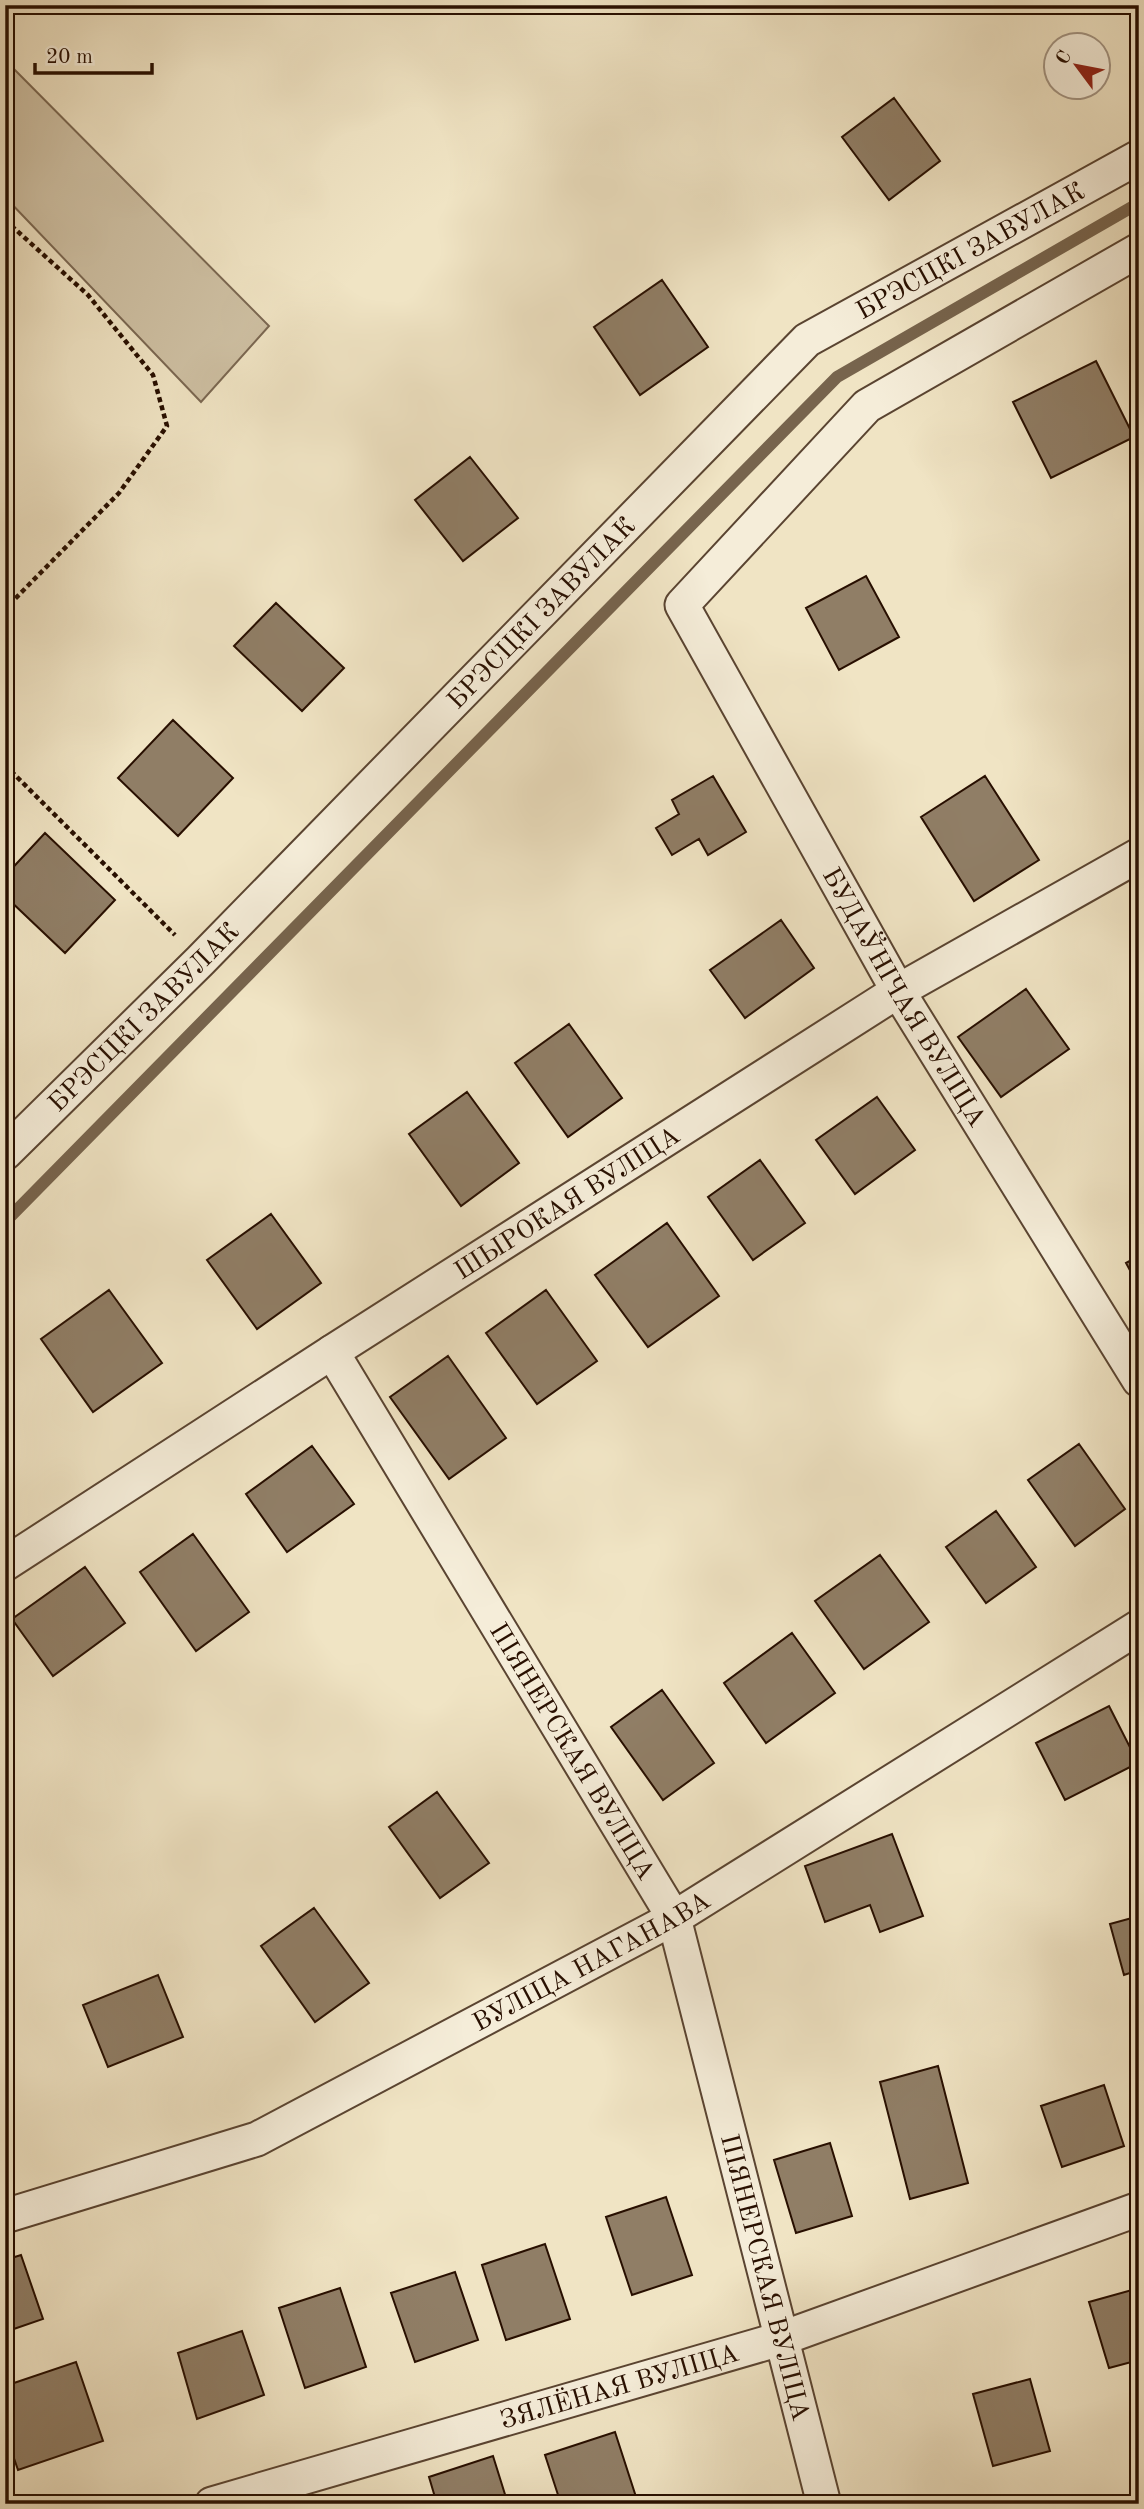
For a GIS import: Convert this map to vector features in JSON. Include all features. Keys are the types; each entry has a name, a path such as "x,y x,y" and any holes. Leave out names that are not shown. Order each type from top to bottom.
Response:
{"street":[{"name":"БРЭСЦКІ ЗАВУЛАК","path":"5,1153 200,961 807,340 1139,157"},
{"name":"БУДАЎНІЧАЯ ВУЛІЦА","path":"1139,250 867,406 682,605 898,990 1139,1380"},
{"name":"ШЫРОКАЯ ВУЛІЦА","path":"5,1564 898,990 1139,855"},
{"name":"ПІЯНЕРСКАЯ ВУЛІЦА","path":"332,1352 674,1918 824,2504"},
{"name":"ВУЛІЦА НАГАНАВА","path":"5,2216 257,2139 674,1918 1139,1627"},
{"name":"ЗЯЛЁНАЯ ВУЛІЦА","path":"212,2504 780,2339 1139,2209"}],"path":[{"path":"5,220 88,295 153,375 167,426 119,493 5,609"},
{"path":"5,765 200,961"}],"shaded area":[{"path":"5,60 269,326 201,402 5,197"}],"building":[{"path":"894,98 940,161 889,200 842,137"},
{"path":"662,280 708,347 640,395 594,327"},
{"path":"1096,361 1134,437 1051,478 1013,402"},
{"path":"470,457 518,518 463,561 415,500"},
{"path":"866,576 899,637 839,670 806,608"},
{"path":"276,603 344,668 302,711 234,646"},
{"path":"173,720 233,778 178,836 118,778"},
{"path":"713,776 746,832 708,855 699,839 672,855 656,828 679,814 672,800"},
{"path":"985,776 1039,860 974,901 921,817"},
{"path":"45,833 115,900 65,953 5,896 5,876"},
{"path":"781,920 814,968 745,1018 710,970"},
{"path":"1026,989 1069,1049 1001,1097 958,1037"},
{"path":"569,1024 622,1098 568,1137 515,1063"},
{"path":"467,1092 519,1163 461,1206 409,1134"},
{"path":"877,1097 915,1150 855,1194 816,1140"},
{"path":"760,1160 805,1223 753,1260 708,1197"},
{"path":"271,1214 321,1283 257,1329 207,1260"},
{"path":"667,1223 719,1296 648,1347 595,1275"},
{"path":"1139,1256 1139,1287 1126,1263"},
{"path":"109,1290 162,1363 93,1412 41,1339"},
{"path":"546,1290 597,1361 537,1404 486,1333"},
{"path":"448,1356 506,1438 449,1479 390,1397"},
{"path":"1079,1444 1125,1509 1075,1546 1028,1480"},
{"path":"312,1446 354,1504 287,1552 246,1494"},
{"path":"996,1511 1036,1567 986,1603 946,1547"},
{"path":"193,1534 249,1612 196,1651 140,1572"},
{"path":"880,1555 929,1622 864,1669 815,1601"},
{"path":"85,1567 125,1623 53,1676 12,1619"},
{"path":"792,1633 835,1693 766,1743 724,1683"},
{"path":"662,1690 714,1763 663,1800 611,1727"},
{"path":"1109,1706 1138,1763 1065,1800 1036,1743"},
{"path":"437,1792 489,1863 440,1898 389,1827"},
{"path":"892,1834 923,1916 880,1932 870,1905 825,1922 805,1866"},
{"path":"314,1908 369,1983 315,2022 261,1946"},
{"path":"1139,1916 1139,1970 1124,1975 1110,1924"},
{"path":"158,1975 183,2037 108,2067 83,2005"},
{"path":"938,2066 968,2183 910,2199 880,2082"},
{"path":"1104,2085 1124,2146 1062,2167 1041,2106"},
{"path":"830,2143 852,2216 796,2233 774,2160"},
{"path":"666,2197 692,2275 632,2295 606,2217"},
{"path":"545,2244 570,2319 506,2340 482,2265"},
{"path":"21,2255 43,2319 5,2332 5,2260"},
{"path":"455,2272 478,2340 415,2362 391,2293"},
{"path":"340,2288 366,2367 305,2388 279,2308"},
{"path":"1139,2288 1139,2360 1109,2368 1089,2302"},
{"path":"242,2331 264,2395 197,2419 178,2353"},
{"path":"76,2362 103,2441 18,2470 5,2432 5,2386"},
{"path":"1030,2379 1050,2451 993,2466 973,2394"},
{"path":"615,2432 637,2500 627,2504 561,2504 545,2455"},
{"path":"493,2456 508,2504 437,2504 429,2477"},
{"path":"421,2497 423,2504 397,2504"}],"waterway":[{"path":"5,1222 837,377 1139,203"}]}
